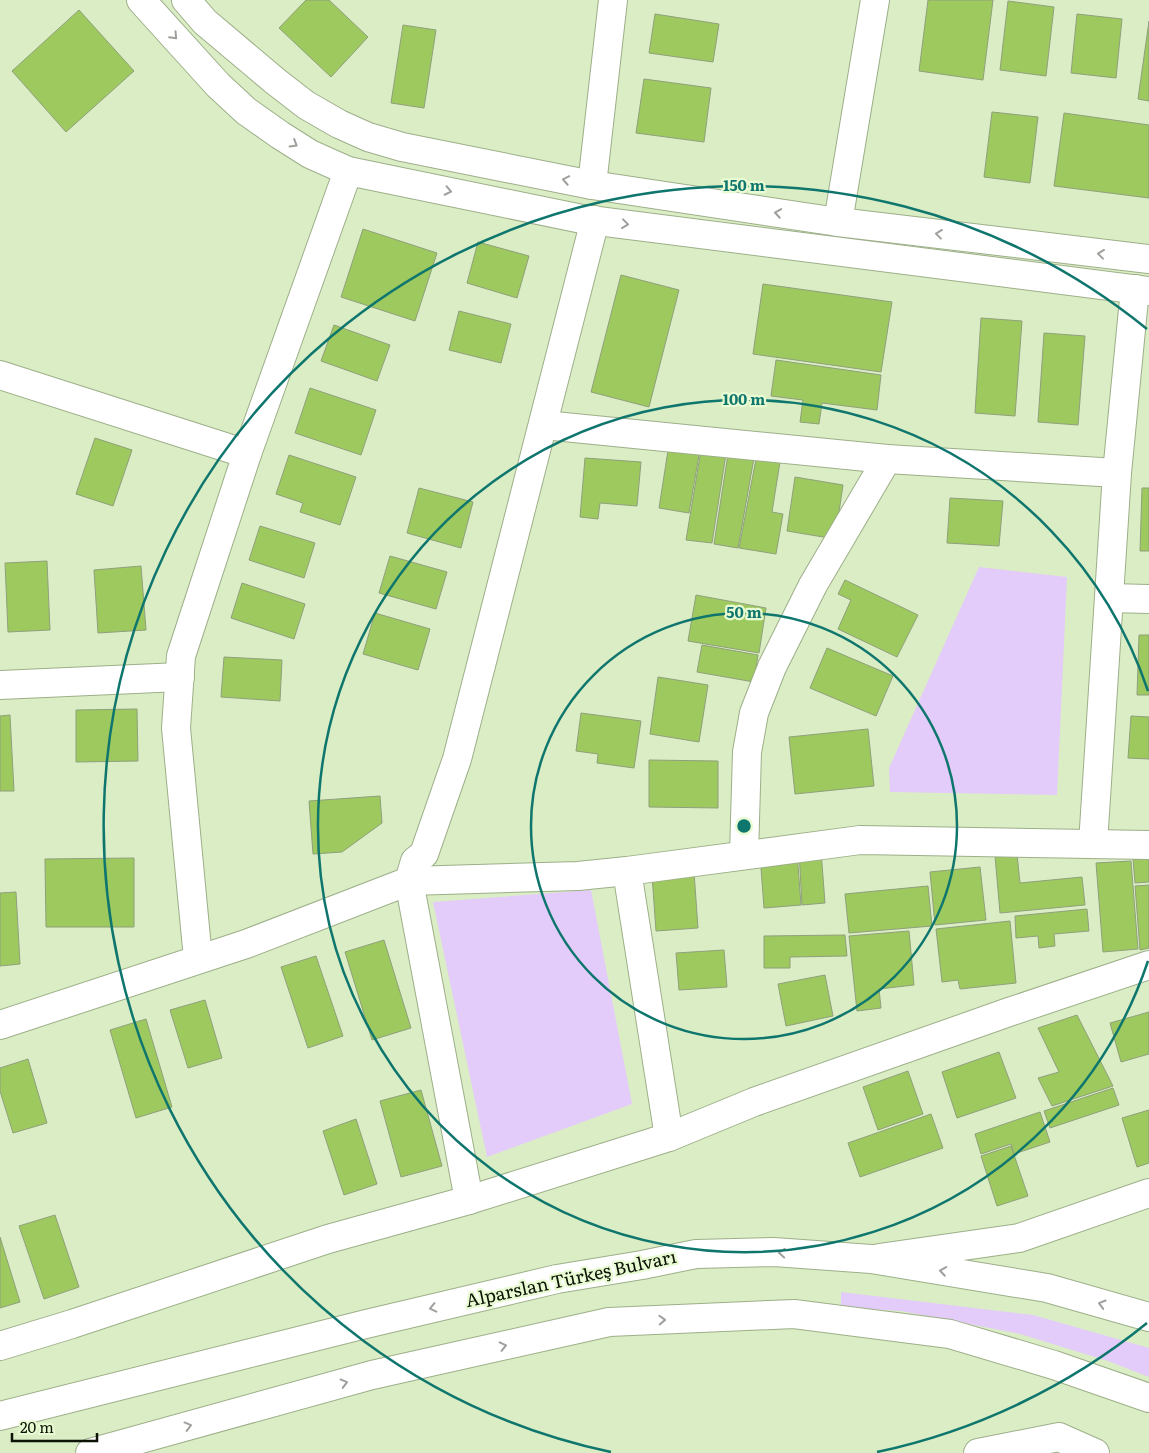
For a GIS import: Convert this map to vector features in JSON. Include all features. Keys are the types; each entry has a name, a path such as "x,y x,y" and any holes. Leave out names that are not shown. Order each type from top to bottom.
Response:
{"street":[{"path":"141,0 218,85 246,111 310,154 348,171 595,220 1142,290 1117,473 1093,844"},
{"path":"186,0 205,22 306,105 339,124 402,147 592,185 838,222 1149,259"},
{"path":"592,185 613,0"},
{"path":"838,222 875,0"},
{"path":"198,959 176,728 181,656 246,454 348,171"},
{"path":"470,1200 409,881 415,861 424,854 457,759 595,220"},
{"path":"0,375 246,454"},
{"path":"544,425 887,459 1117,473"},
{"path":"744,855 747,752 754,713 772,667 813,585 887,459"},
{"path":"1109,598 1149,599"},
{"path":"0,685 180,677"},
{"path":"0,1025 246,944 409,881 578,876 860,840 1149,845"},
{"path":"627,871 669,1137"},
{"path":"0,1346 328,1239 470,1200 669,1137 754,1102 1149,965"},
{"path":"871,1259 1019,1238 1149,1193"},
{"name":"Alparslan Türkeş Bulvarı","path":"0,1416 366,1324 557,1279 696,1254 774,1252 871,1259 1048,1288 1149,1317"},
{"path":"90,1453 372,1375 610,1322 794,1314 950,1334 1054,1365 1149,1398"},
{"path":"978,1453 1059,1437 1095,1453"}],"shaded area":[{"path":"979,567 1067,577 1057,795 890,792 889,768"},
{"path":"591,890 632,1104 487,1157 433,902"},
{"path":"841,1292 1033,1315 1149,1348 1149,1377 1108,1361 1020,1334 901,1311 841,1307"}],"building":[{"path":"306,0 329,0 368,37 331,77 279,28"},
{"path":"928,0 993,0 983,80 919,71"},
{"path":"1008,1 1054,7 1046,76 1000,70"},
{"path":"79,10 134,71 66,132 12,71"},
{"path":"655,14 719,24 713,62 649,53"},
{"path":"1077,14 1122,19 1116,78 1071,73"},
{"path":"1149,21 1149,101 1138,99"},
{"path":"403,25 436,30 424,108 391,103"},
{"path":"644,79 711,88 704,142 636,133"},
{"path":"992,112 1038,117 1030,183 984,177"},
{"path":"1064,113 1149,125 1149,198 1054,186"},
{"path":"363,229 437,253 415,321 341,297"},
{"path":"478,242 529,256 517,298 467,283"},
{"path":"621,275 679,290 649,407 591,392"},
{"path":"763,284 892,302 881,372 753,354"},
{"path":"459,311 511,324 501,363 449,350"},
{"path":"981,318 1022,321 1015,416 975,413"},
{"path":"334,325 390,345 377,381 321,361"},
{"path":"1044,333 1085,336 1078,425 1038,422"},
{"path":"776,360 881,375 877,410 822,403 819,424 800,422 803,400 771,396"},
{"path":"310,388 376,410 361,455 295,433"},
{"path":"95,438 132,450 113,506 76,494"},
{"path":"669,444 700,449 689,513 659,508"},
{"path":"701,450 726,454 712,543 686,540"},
{"path":"728,454 754,458 738,548 714,544"},
{"path":"289,455 356,477 340,525 300,512 303,503 276,494"},
{"path":"585,458 641,462 637,506 600,503 598,519 580,517"},
{"path":"756,459 780,462 772,512 783,514 776,554 739,548"},
{"path":"795,477 843,485 835,539 787,531"},
{"path":"419,488 473,502 461,548 407,533"},
{"path":"1142,488 1149,488 1149,551 1140,551"},
{"path":"950,498 1003,501 999,546 947,543"},
{"path":"260,526 315,543 304,578 249,560"},
{"path":"390,556 447,572 436,609 379,593"},
{"path":"47,561 50,630 8,632 5,563"},
{"path":"141,566 146,630 98,633 94,570"},
{"path":"845,580 918,615 897,657 838,629 851,600 838,594"},
{"path":"242,583 305,604 294,639 231,618"},
{"path":"696,595 766,608 759,653 688,641"},
{"path":"375,613 430,629 418,670 363,654"},
{"path":"1139,635 1149,635 1149,695 1137,695"},
{"path":"702,645 758,655 754,682 697,672"},
{"path":"827,648 893,676 876,716 810,688"},
{"path":"224,657 282,660 280,701 221,697"},
{"path":"658,677 708,685 699,742 650,734"},
{"path":"137,709 138,761 76,762 76,710"},
{"path":"581,713 641,721 634,768 597,763 598,754 576,751"},
{"path":"10,715 14,791 0,791 0,716"},
{"path":"1131,716 1149,717 1149,759 1128,758"},
{"path":"868,729 874,786 795,794 789,737"},
{"path":"649,760 718,761 718,808 649,807"},
{"path":"380,796 382,823 342,852 313,854 309,801"},
{"path":"821,851 825,903 802,905 799,852"},
{"path":"797,852 801,905 764,908 760,855"},
{"path":"1017,854 1020,883 1082,877 1085,905 1000,913 995,856"},
{"path":"134,858 134,927 46,927 45,859"},
{"path":"1149,858 1149,882 1135,883 1133,859"},
{"path":"1131,861 1138,949 1103,952 1096,863"},
{"path":"980,867 986,920 935,925 930,872"},
{"path":"694,872 698,928 656,931 652,875"},
{"path":"1149,885 1149,948 1140,950 1135,886"},
{"path":"928,886 932,926 849,933 845,894"},
{"path":"16,892 20,964 0,966 0,893"},
{"path":"1087,909 1089,931 1054,934 1055,946 1039,948 1038,936 1016,938 1015,916"},
{"path":"1010,921 1016,983 960,989 958,980 942,982 936,929"},
{"path":"909,931 914,985 879,989 881,1008 857,1011 849,936"},
{"path":"845,935 847,956 790,957 790,968 764,968 764,936"},
{"path":"384,940 411,1028 372,1040 345,952"},
{"path":"724,950 727,987 679,990 676,953"},
{"path":"316,956 343,1036 308,1048 281,967"},
{"path":"825,975 833,1016 786,1026 778,984"},
{"path":"205,1000 222,1058 188,1068 170,1010"},
{"path":"1149,1012 1149,1054 1121,1062 1110,1023"},
{"path":"1077,1015 1113,1086 1052,1106 1038,1078 1059,1072 1038,1028"},
{"path":"146,1019 172,1107 136,1118 110,1030"},
{"path":"999,1052 1016,1098 957,1118 942,1072"},
{"path":"28,1059 47,1123 13,1133 0,1091 0,1068"},
{"path":"908,1071 923,1114 878,1130 863,1087"},
{"path":"1113,1088 1119,1105 1050,1128 1044,1111"},
{"path":"421,1090 442,1166 401,1177 380,1101"},
{"path":"1149,1110 1149,1163 1137,1167 1122,1118"},
{"path":"1040,1112 1050,1142 1014,1154 1011,1144 981,1154 975,1134"},
{"path":"931,1114 943,1148 860,1177 848,1143"},
{"path":"356,1119 377,1184 344,1195 323,1131"},
{"path":"1011,1146 1028,1196 997,1206 981,1156"},
{"path":"55,1215 79,1287 44,1299 19,1226"},
{"path":"0,1237 20,1302 0,1308"}]}
